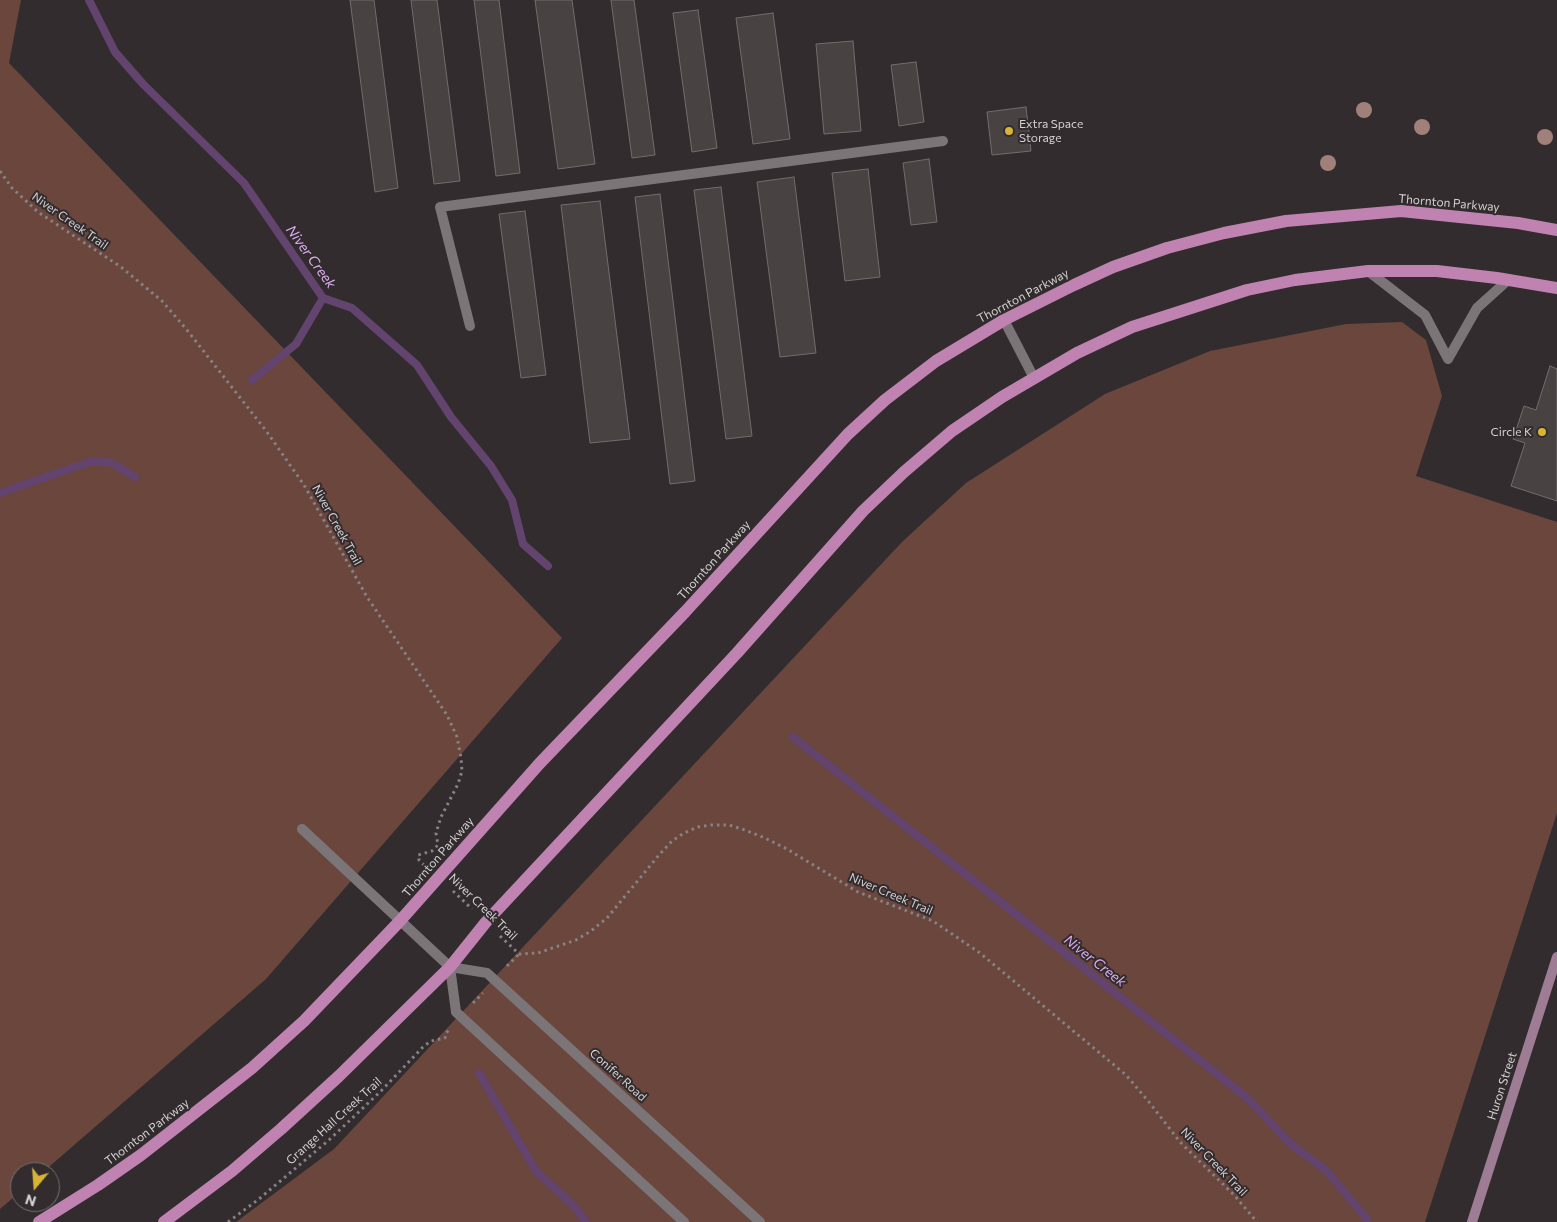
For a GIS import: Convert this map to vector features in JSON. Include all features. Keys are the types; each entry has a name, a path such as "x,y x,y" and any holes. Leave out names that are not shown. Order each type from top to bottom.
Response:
{"main road":[{"name":"Thornton Parkway","path":"39,1222 141,1155 252,1068 304,1021 399,922 540,763 685,612 848,434 885,400 936,361 1004,320 1113,267 1167,248 1224,233 1286,221 1401,211 1510,222 1557,230"},
{"path":"164,1222 226,1177 281,1129 339,1076 450,967 486,922 737,653 863,511 904,472 952,431 1002,397 1077,353 1132,327 1247,290 1295,280 1368,271 1437,271 1557,288"},
{"name":"Huron Street","path":"1472,1222 1557,957"}],"street":[{"path":"470,326 440,207 944,141"},
{"path":"1368,271 1424,315 1448,359 1477,308 1508,280"},
{"path":"1004,320 1034,378"},
{"path":"302,829 399,922 450,967 456,1012 684,1222"},
{"name":"Conifer Road","path":"450,967 487,973 760,1222"}],"path":[{"name":"Niver Creek Trail","path":"0,171 12,188 38,212 121,267 162,301 267,432 304,485 367,597 435,695 457,737 462,771 458,784 438,825 436,833 438,846 418,855 419,860 519,954 538,953 558,947 576,940 591,931 607,918 672,841 684,833 698,827 711,825 729,825 745,830 787,849 858,892 933,921 980,953 1126,1075 1180,1142 1234,1194 1257,1222"},
{"name":"Grange Hall Creek Trail","path":"228,1222 259,1199 329,1140 381,1091 423,1047 431,1041 446,1038 446,1033"}],"shaded area":[{"path":"0,0 21,0 9,63 562,638 266,979 55,1162 10,1162 10,1200 0,1209"},
{"path":"1402,322 1426,340 1442,396 1416,476 1557,522 1557,813 1425,1222 236,1222 334,1149 902,542 966,483 1105,394 1210,351 1346,324"}],"building":[{"path":"350,0 374,0 398,188 375,192"},
{"path":"411,0 437,0 460,181 434,184"},
{"path":"474,0 499,0 520,173 496,176"},
{"path":"535,0 572,0 595,164 558,169"},
{"path":"611,0 634,0 655,155 632,158"},
{"path":"698,10 717,148 692,152 673,13"},
{"path":"773,13 790,139 753,144 736,18"},
{"path":"853,41 861,131 824,134 816,44"},
{"path":"916,62 924,122 899,126 891,65"},
{"name":"Extra Space Storage","path":"1026,107 1031,151 992,155 987,112"},
{"path":"929,159 937,222 911,225 903,163"},
{"path":"868,169 880,277 845,281 832,173"},
{"path":"794,177 816,353 780,357 757,182"},
{"path":"721,187 752,436 726,439 694,190"},
{"path":"660,194 695,481 670,484 635,197"},
{"path":"600,201 630,439 590,443 561,205"},
{"path":"525,211 546,375 521,378 499,214"},
{"name":"Circle K","path":"1550,366 1557,369 1557,501 1511,486 1525,443 1513,439 1524,406 1536,410"}],"waterway":[{"name":"Niver Creek","path":"89,0 115,52 143,84 244,183 323,298 352,308 417,365 451,417 491,466 512,500 523,544 548,566"},
{"path":"252,380 296,344 323,298"},
{"path":"0,493 92,461 112,463 135,477"},
{"name":"Niver Creek","path":"793,737 1246,1097 1292,1145 1326,1170 1367,1219"},
{"path":"479,1073 536,1171 574,1206 586,1222"}],"place":[{"name":"Extra Space Storage","path":"1009,131"},
{"name":"Circle K","path":"1542,432"}]}
